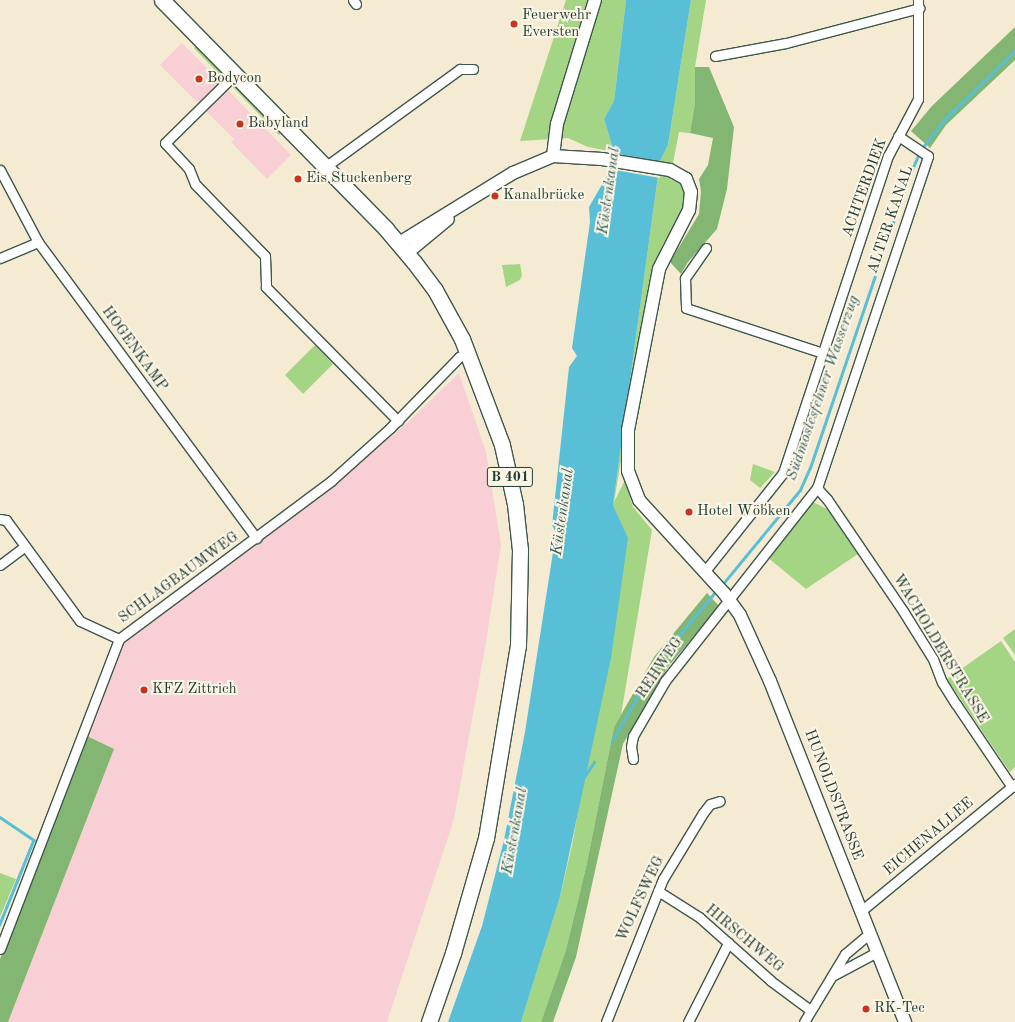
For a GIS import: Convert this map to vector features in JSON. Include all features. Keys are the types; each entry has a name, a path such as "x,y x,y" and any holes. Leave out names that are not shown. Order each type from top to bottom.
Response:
{"main road":[{"name":"B 401","path":"162,0 403,248 435,290 468,352 492,413 509,472 520,550 521,612 504,740 486,838 453,953 429,1022"}],"street":[{"path":"403,248 473,197 513,173 552,156 557,124 595,0"},
{"name":"ACHTERDIEK","path":"705,571 783,473 888,156 918,99 918,4 786,43 715,56"},
{"path":"325,167 460,69 473,69"},
{"path":"235,74 165,143 189,169 195,184 265,256 266,287 398,421"},
{"name":"ALTER KANAL","path":"721,590 817,488 928,156 898,136"},
{"name":"HUNOLDSTRASSE","path":"552,156 602,159 670,170 686,179 691,192 691,200 684,222 668,247 659,269 628,430 628,471 639,500 705,571 740,615 761,658 905,1022"},
{"name":"HOGENKAMP","path":"0,170 38,242 256,538"},
{"path":"0,258 38,242"},
{"path":"706,248 685,278 686,308 823,353"},
{"name":"SCHLAGBAUMWEG","path":"0,949 119,639 331,481 398,421 459,357 468,352"},
{"name":"WACHOLDERSTRASSE","path":"817,488 827,499 903,611 934,659 942,682 1013,785"},
{"path":"0,519 6,520 80,621 119,639"},
{"path":"0,565 25,546"},
{"name":"REHWEG","path":"633,759 631,747 633,736 665,680 721,590"},
{"name":"EICHENALLEE","path":"861,911 1013,785"},
{"name":"WOLFSWEG","path":"606,1022 658,891 699,819 710,804 720,801"},
{"name":"HIRSCHWEG","path":"658,891 699,917 771,981 810,1010"},
{"path":"804,1022 845,954 870,932"},
{"path":"688,1022 728,943"},
{"path":"831,976 877,952"}],"shaded area":[{"path":"182,43 291,155 267,179 231,142 234,139 160,65"},
{"path":"459,373 486,452 501,545 485,648 454,819 387,1022 8,1022 114,749 87,736 123,642 244,554 405,425"}],"green space":[{"path":"566,0 626,0 614,101 604,119 614,152 588,147 568,138 520,141"},
{"path":"691,0 706,0 695,67 695,103 690,133 679,132 670,179 680,184 683,189 684,204 677,223 663,244 654,267 614,502 625,480 633,507 652,530 621,715 614,727 587,863 566,950 541,1022 521,1022 560,897 572,845 627,537 613,505 660,161 668,145"},
{"path":"1015,27 1015,60 946,125 930,148 911,131 932,106"},
{"path":"197,45 226,73 224,79 194,48"},
{"path":"695,67 709,67 734,127 727,189 717,229 688,262 681,274 670,262 699,214 701,191 699,179 708,165 713,138 690,133 695,103"},
{"path":"237,85 283,131 279,135 232,86"},
{"path":"520,264 522,275 520,280 506,287 502,265"},
{"path":"315,345 333,364 303,394 285,375"},
{"path":"753,464 775,472 760,488 750,480"},
{"path":"813,502 827,509 858,554 806,589 767,557"},
{"path":"707,593 719,606 668,667 623,744 576,957 553,1022 541,1022 566,950 587,863 614,727 654,657"},
{"path":"1015,629 1015,655 1003,638"},
{"path":"1001,641 1015,662 1015,767 1010,772 947,679"},
{"path":"87,736 114,749 8,1022 0,1022 0,959"},
{"path":"0,873 16,879 0,917"}],"water":[{"name":"Küstenkanal","path":"626,0 691,0 668,145 660,161 613,505 628,538 611,658 560,897 521,1022 448,1022 482,926 504,840 525,732 556,533 552,525 569,367 577,356 572,348 590,222 589,207 611,169 614,152 604,119 614,101"}],"pier":[{"path":"612,153 662,162 660,178 609,169"}],"waterway":[{"name":"Südmoslesfehner Wasserzug","path":"923,147 945,119 1015,51"},
{"name":"Südmoslesfehner Wasserzug","path":"722,585 800,490 810,468 906,184 918,156"},
{"name":"Südmoslesfehner Wasserzug","path":"612,741 659,659 717,590"},
{"name":"Südmoslesfehner Wasserzug","path":"584,777 594,762"},
{"path":"0,817 34,840 0,924"}],"place":[{"name":"Feuerwehr Eversten","path":"514,24"},
{"name":"Bodycon","path":"199,79"},
{"name":"Babyland","path":"240,124"},
{"name":"Eis Stuckenberg","path":"298,179"},
{"name":"Kanalbrücke","path":"495,196"},
{"name":"Hotel Wöbken","path":"689,512"},
{"name":"KFZ Zittrich","path":"144,690"},
{"name":"RK-Tec","path":"866,1009"}]}
